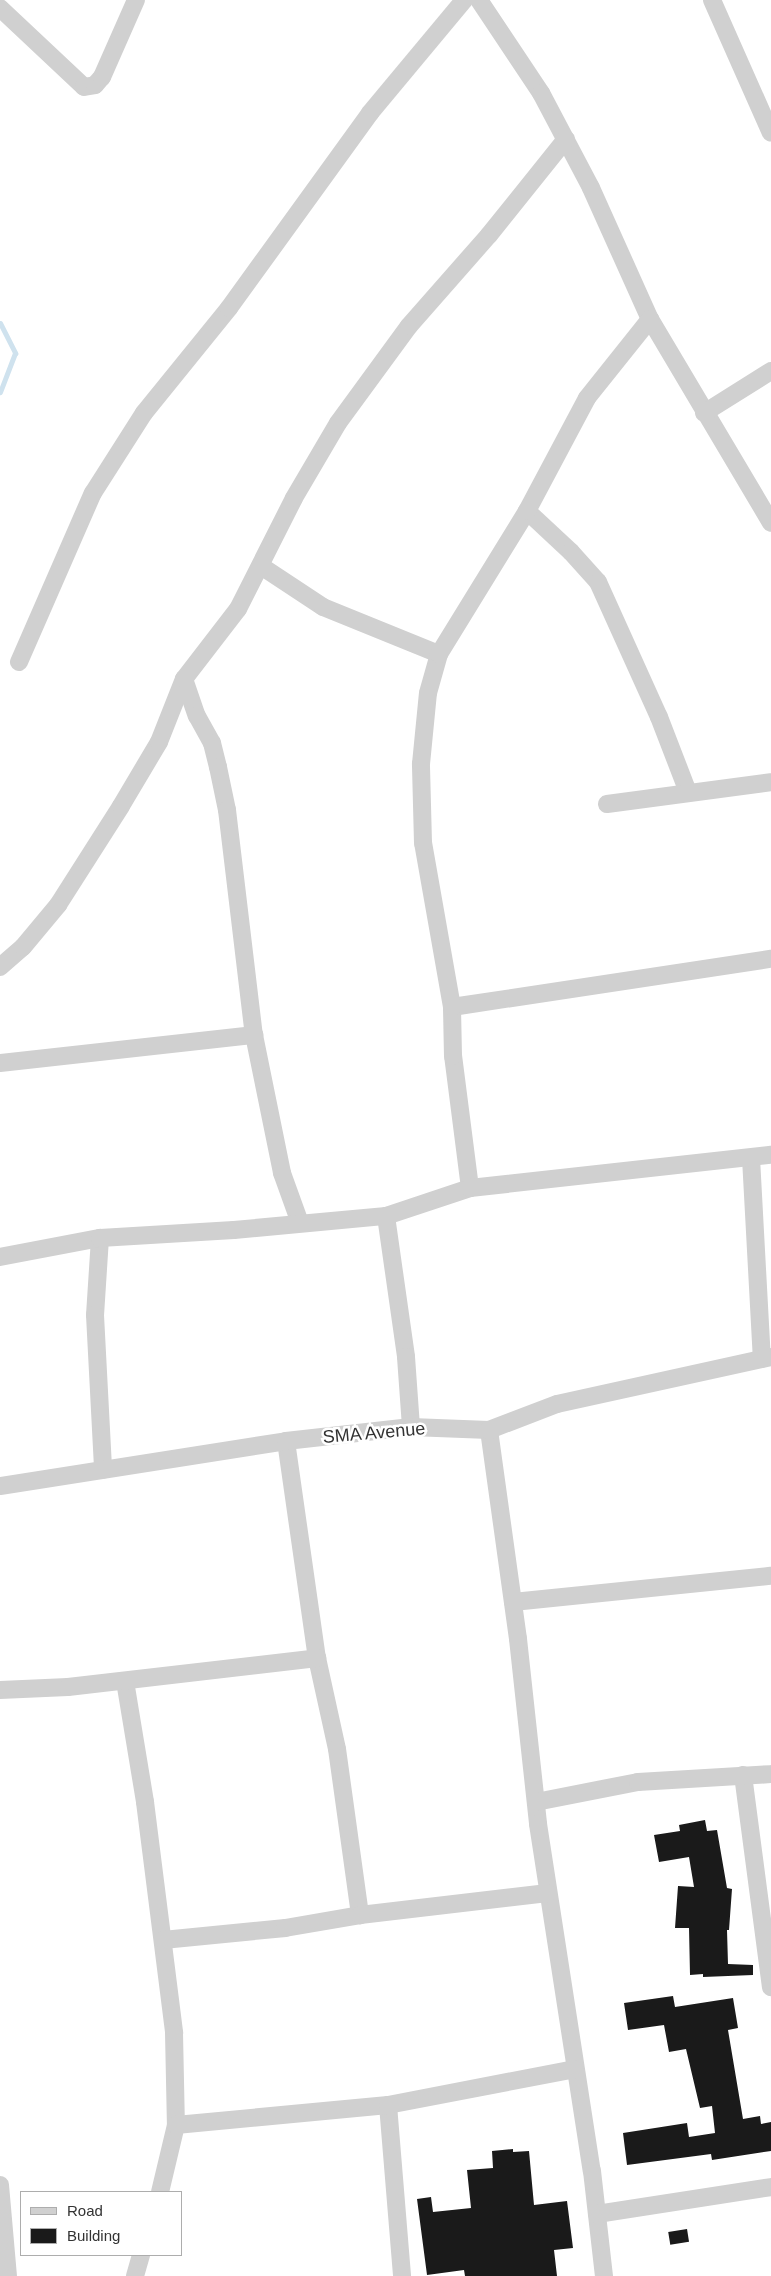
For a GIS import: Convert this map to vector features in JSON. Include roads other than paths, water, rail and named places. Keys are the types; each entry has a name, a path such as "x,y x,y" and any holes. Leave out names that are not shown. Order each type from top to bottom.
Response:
{"street":[{"path":"0,8 84,87 95,85 102,77 136,0"},
{"path":"19,662 94,493 144,413 229,308 370,113 464,0"},
{"path":"479,0 541,93 566,139 650,319 704,413 771,523"},
{"path":"712,0 771,133"},
{"path":"0,966 23,947 58,905 83,867 159,742 184,679 238,609 294,498 338,423 409,326 489,235 566,139"},
{"path":"470,1188 453,1056 452,1007 427,882 420,809 428,693 438,654 527,511 587,398 650,319"},
{"path":"704,413 771,371"},
{"path":"527,511 571,552 598,582 659,717 688,792"},
{"path":"261,566 323,607 438,654"},
{"path":"184,679 197,716 212,743 227,810 254,1035 282,1173 300,1223"},
{"path":"607,804 771,782"},
{"path":"452,1007 771,959"},
{"path":"0,1064 254,1035"},
{"path":"0,1257 100,1238 386,1216 470,1188 751,1158 771,1154"},
{"path":"751,1158 766,1358"},
{"path":"386,1216 406,1356 411,1428"},
{"path":"100,1238 95,1315 104,1470"},
{"name":"SMA Avenue","path":"0,1486 286,1441 411,1428 489,1430 557,1404 766,1358"},
{"path":"489,1430 513,1602 548,1893 576,2069 604,2276"},
{"path":"286,1441 317,1658 337,1749 360,1915"},
{"path":"513,1602 771,1576"},
{"path":"0,1690 125,1681 317,1658"},
{"path":"125,1681 163,1940 174,2033 176,2125 160,2191"},
{"path":"536,1802 638,1782 771,1774"},
{"path":"743,1775 771,1986"},
{"path":"163,1940 285,1928 360,1915 548,1893"},
{"path":"176,2125 388,2105 576,2069"},
{"path":"388,2105 402,2276"},
{"path":"0,2185 8,2276"},
{"path":"597,2214 771,2186"},
{"path":"134,2276 141,2256"}],"waterway":[{"path":"0,323 15,353 0,392"}]}
